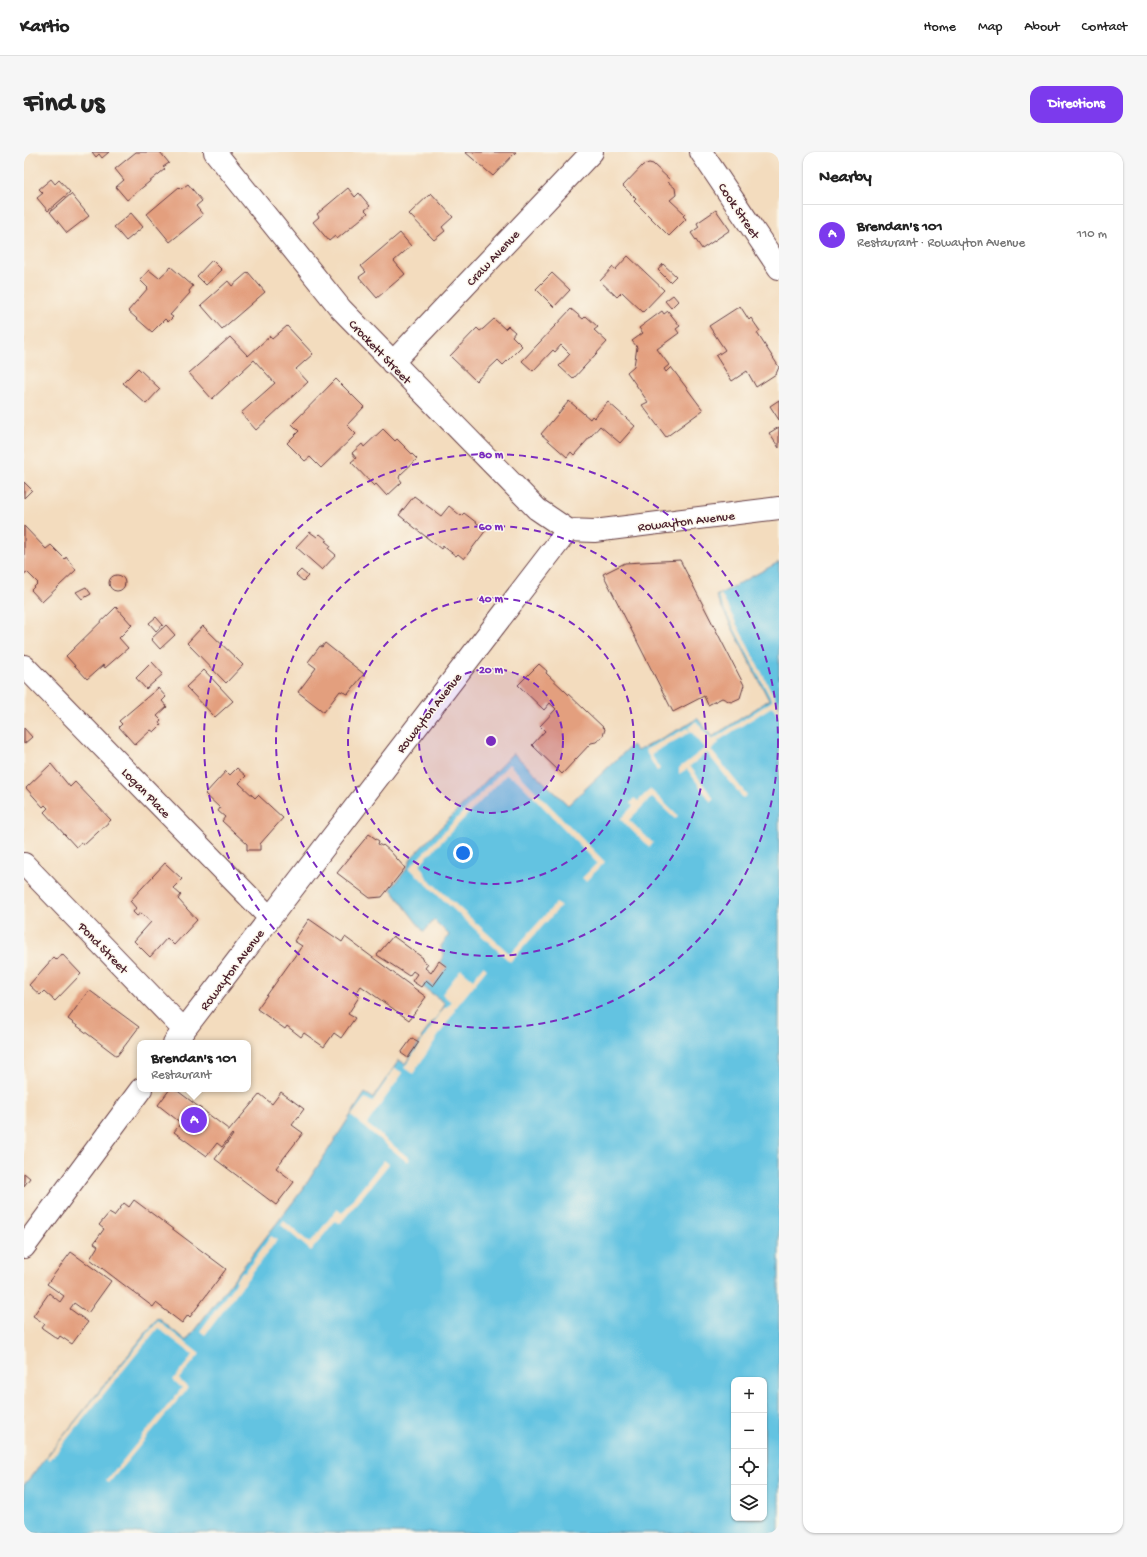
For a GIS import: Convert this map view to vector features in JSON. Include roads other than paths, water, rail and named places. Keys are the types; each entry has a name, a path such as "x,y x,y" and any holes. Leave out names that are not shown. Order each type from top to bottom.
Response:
{"street":[{"name":"Crockett Street","path":"215,152 341,309 392,363 537,509 568,530"},
{"name":"Cook Street","path":"701,152 779,268"},
{"name":"Craw Avenue","path":"392,363 589,153"},
{"name":"Rowayton Avenue","path":"179,1036 568,530 594,531 779,508"},
{"name":"Logan Place","path":"24,666 270,918"},
{"name":"Pond Street","path":"24,864 179,1036"},
{"path":"24,1247 139,1092"}],"water":[{"path":"779,562 779,1533 24,1533 24,1485 158,1318 186,1341 303,1189 365,1093 373,1098 399,1060 405,1064 422,1039 421,1038 442,1010 445,1003 423,987 445,954 442,952 441,946 449,935 434,920 424,932 391,889 406,870 412,857 513,753 568,805 632,745 637,751 691,723 697,718 712,737 769,700 716,596"}],"place":[{"name":"Brendan's 101","path":"194,1120"}]}
